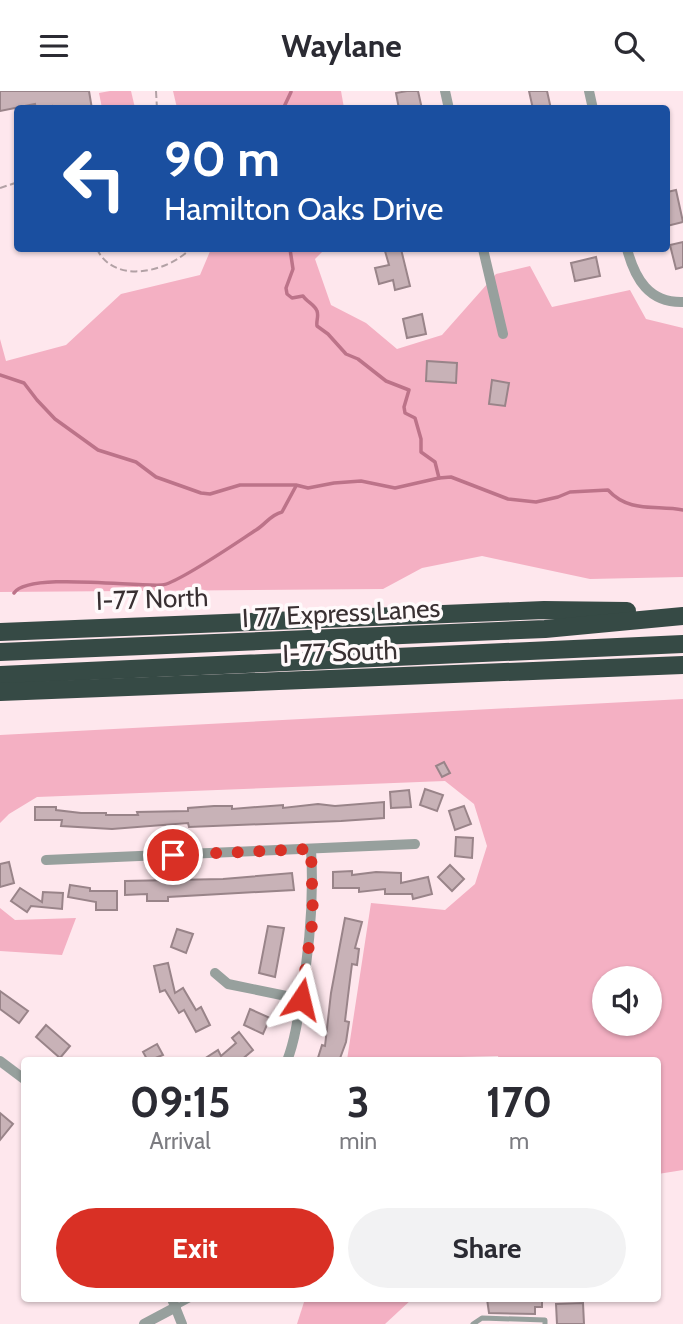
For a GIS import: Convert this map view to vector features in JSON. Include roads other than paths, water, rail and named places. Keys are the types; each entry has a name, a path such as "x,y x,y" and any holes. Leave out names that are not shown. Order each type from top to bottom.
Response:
{"highway":[{"name":"I-77 North","path":"0,632 544,610 683,614"},
{"name":"I 77 Express Lanes","path":"0,652 545,629 683,614"},
{"name":"I 77 Express Lanes","path":"0,675 683,644"},
{"name":"I-77 South","path":"0,692 683,665"}],"street":[{"path":"484,252 503,334"},
{"path":"628,252 642,285 659,299 683,302"},
{"path":"46,860 415,845"},
{"path":"288,1057 293,1045 313,918 311,849"},
{"path":"215,973 228,984 301,999"},
{"path":"0,1061 21,1077"},
{"path":"144,1324 174,1303 182,1324"}],"lane":[{"path":"473,1324 482,1318 545,1320 545,1324"}],"waterway":[{"path":"285,105 291,92"},
{"path":"290,252 293,269 286,288 287,294 292,298 303,296 315,307 318,313 317,326 346,354 358,359 386,381 409,390 405,413 415,418 421,439 421,452 435,462 439,478"},
{"path":"0,375 24,383 55,419 98,450 136,462 156,477 201,493 210,494 240,485 296,485 308,488 361,481 395,488 451,477 508,499 536,502 570,492 608,490 634,505 683,510"},
{"path":"14,593 23,587 39,583 170,583 282,512 296,486"}]}
